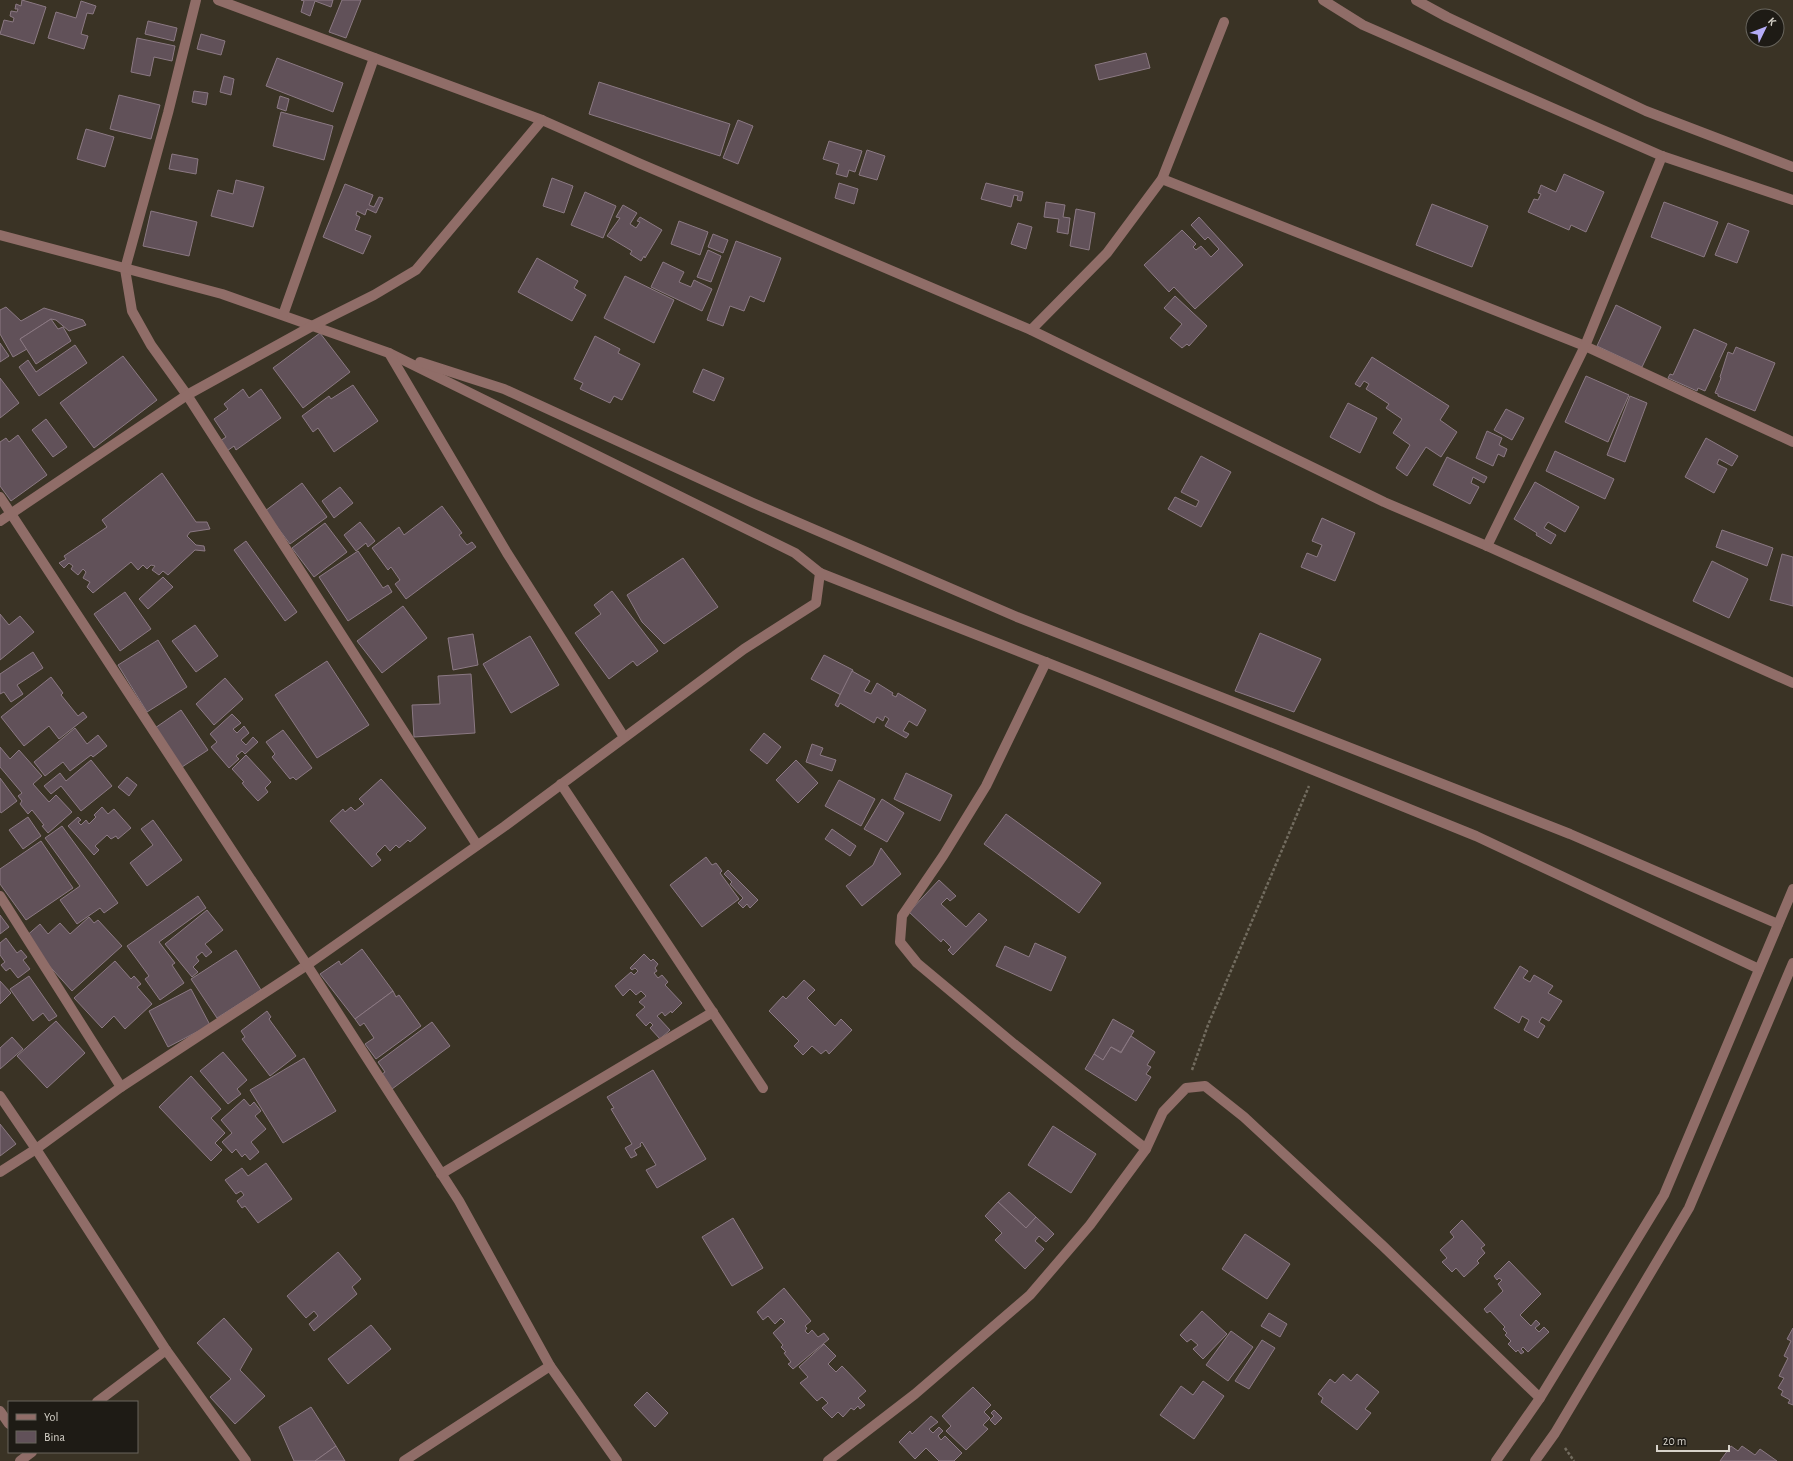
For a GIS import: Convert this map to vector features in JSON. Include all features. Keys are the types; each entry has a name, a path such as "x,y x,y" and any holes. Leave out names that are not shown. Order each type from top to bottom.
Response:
{"street":[{"path":"196,0 168,113 125,269 132,311 151,345 187,395 477,845"},
{"path":"218,0 239,3 374,58 542,120 640,164 1031,330 1384,502 1487,546 1793,683"},
{"path":"1323,0 1363,25 1662,156 1793,200"},
{"path":"1416,0 1447,17 1646,112 1793,167"},
{"path":"1031,330 1069,294 1107,253 1162,179 1224,22"},
{"path":"284,316 374,58"},
{"path":"0,521 187,395 374,295 416,270 542,120"},
{"path":"1487,546 1585,346 1662,156"},
{"path":"1162,179 1585,346 1793,442"},
{"path":"0,235 222,294 389,353 504,389 739,496 1017,617 1570,834 1778,924"},
{"path":"389,353 794,553 820,573 1046,662 1476,836 1759,969"},
{"path":"389,353 507,553 624,737"},
{"path":"0,497 308,965 442,1174 459,1201 550,1366 617,1461"},
{"path":"0,1172 36,1149 121,1087 308,965 477,845 744,649 816,603 820,573"},
{"path":"1046,662 986,786 943,856 902,916 900,942 917,963 1014,1044 1146,1149"},
{"path":"561,784 763,1088"},
{"path":"1496,1461 1540,1398 1664,1195 1793,888"},
{"path":"0,896 121,1087"},
{"path":"1535,1461 1555,1433 1689,1208 1793,962"},
{"path":"442,1174 713,1012"},
{"path":"828,1461 916,1394 1030,1295 1090,1225 1146,1149 1163,1112 1186,1088 1205,1086 1244,1117 1383,1246 1540,1398"},
{"path":"0,1096 166,1350 246,1461"},
{"path":"98,1401 166,1350"},
{"path":"404,1461 550,1366"},
{"path":"0,1411 8,1423"},
{"path":"20,1461 32,1455"}],"path":[{"path":"1186,1088 1208,1025 1316,771"}],"building":[{"path":"22,0 46,7 34,44 0,34 4,20 13,22 14,18 10,16 11,11 17,12 18,9 15,9 16,4 21,6"},
{"path":"301,0 333,0 331,7 315,1 310,16 301,12 304,1"},
{"path":"342,0 361,0 346,38 329,32"},
{"path":"81,1 96,6 93,14 87,13 81,34 88,36 84,49 48,38 56,12 76,18"},
{"path":"148,21 177,28 174,41 145,34"},
{"path":"201,34 225,41 221,55 197,49"},
{"path":"137,38 175,46 172,61 154,57 150,76 131,72"},
{"path":"1146,53 1150,68 1099,80 1095,65"},
{"path":"277,58 343,83 333,112 266,86"},
{"path":"224,76 234,79 231,95 220,92"},
{"path":"599,82 730,124 720,156 589,114"},
{"path":"194,91 208,93 206,105 192,102"},
{"path":"119,95 160,105 151,139 110,129"},
{"path":"280,96 289,99 286,111 277,108"},
{"path":"281,112 333,126 324,160 273,146"},
{"path":"738,120 753,126 738,164 723,158"},
{"path":"86,129 114,137 105,167 77,159"},
{"path":"829,141 862,151 855,172 849,170 847,177 836,174 839,164 823,159"},
{"path":"867,150 885,156 877,180 859,175"},
{"path":"172,154 198,159 196,174 169,169"},
{"path":"1564,174 1604,192 1586,232 1571,225 1569,230 1528,212 1534,199 1538,200 1541,194 1538,193 1541,185 1556,192"},
{"path":"552,178 573,186 564,213 543,206"},
{"path":"236,180 264,187 253,227 211,216 218,190 233,194"},
{"path":"839,183 858,189 854,204 835,198"},
{"path":"986,183 1023,192 1021,201 1017,200 1018,196 1014,195 1011,207 981,199"},
{"path":"345,184 373,195 369,205 374,207 379,197 383,198 376,213 367,209 365,215 357,211 356,215 360,217 355,230 371,236 363,254 323,237"},
{"path":"585,192 616,206 603,238 571,225"},
{"path":"1046,202 1065,205 1063,217 1070,218 1068,234 1057,232 1059,219 1044,217"},
{"path":"1664,202 1718,222 1704,257 1651,237"},
{"path":"1432,204 1488,226 1472,267 1416,245"},
{"path":"623,205 637,213 630,224 636,228 640,222 637,221 640,217 662,230 645,258 644,256 641,261 630,254 632,251 607,236 620,218 616,217"},
{"path":"1076,209 1095,213 1089,250 1070,246"},
{"path":"151,211 197,222 189,256 143,246"},
{"path":"1199,217 1243,265 1195,309 1174,287 1169,292 1144,265 1182,230 1196,244 1193,247 1196,250 1201,246 1211,257 1219,249 1208,237 1205,240 1191,225"},
{"path":"679,221 708,232 700,255 671,244"},
{"path":"1018,223 1032,227 1026,249 1011,244"},
{"path":"1728,223 1749,231 1737,263 1715,255"},
{"path":"713,234 728,240 723,253 708,247"},
{"path":"736,241 781,258 764,302 750,296 744,311 730,306 723,326 707,320"},
{"path":"708,250 721,256 711,282 697,277"},
{"path":"537,258 578,281 574,288 586,295 572,321 518,292"},
{"path":"663,262 684,272 679,282 691,287 694,280 712,289 702,311 651,287"},
{"path":"625,276 674,300 654,343 604,318"},
{"path":"1175,296 1207,326 1189,346 1187,344 1182,348 1170,338 1182,324 1164,308"},
{"path":"1616,305 1661,327 1642,367 1597,346"},
{"path":"6,307 21,321 44,308 83,320 86,325 69,331 56,320 51,319 20,339 27,349 13,357 0,334 0,310"},
{"path":"51,319 58,329 63,327 71,341 36,364 20,339"},
{"path":"1694,329 1727,344 1705,391 1698,388 1697,391 1668,378 1670,374 1673,375"},
{"path":"320,333 350,372 303,408 273,368"},
{"path":"595,336 620,349 618,353 640,364 622,400 614,396 610,403 580,389 583,383 574,379"},
{"path":"0,343 9,356 0,362"},
{"path":"75,345 87,363 39,396 19,367 28,360 36,372"},
{"path":"1736,347 1775,363 1755,411 1718,396 1718,394 1715,393 1728,352 1733,354"},
{"path":"123,356 157,400 94,448 60,403"},
{"path":"1372,357 1449,406 1440,420 1457,432 1441,457 1426,447 1407,476 1396,468 1410,445 1393,433 1402,419 1386,408 1389,404 1366,389 1369,384 1364,381 1360,387 1355,384"},
{"path":"703,369 724,378 714,401 693,392"},
{"path":"1586,376 1629,395 1608,442 1565,422"},
{"path":"0,378 19,403 0,418"},
{"path":"353,385 378,421 334,452 318,428 313,432 302,416 329,396 331,399"},
{"path":"243,389 249,398 261,389 281,418 236,450 234,446 227,451 220,441 226,437 214,419 228,409 224,404"},
{"path":"1630,396 1647,403 1625,462 1607,455"},
{"path":"1348,403 1377,418 1360,453 1330,437"},
{"path":"1506,409 1524,418 1512,440 1494,430"},
{"path":"46,419 67,447 53,457 32,430"},
{"path":"1487,431 1502,438 1499,445 1507,449 1504,457 1498,454 1493,466 1476,458"},
{"path":"18,435 47,475 11,501 0,486 0,442 6,438 9,442"},
{"path":"1706,438 1738,456 1732,466 1719,459 1717,464 1727,469 1714,493 1685,477"},
{"path":"1555,451 1614,479 1605,499 1546,471"},
{"path":"1201,456 1231,472 1201,527 1168,509 1175,497 1196,507 1199,501 1181,492"},
{"path":"1447,457 1487,477 1484,483 1473,477 1471,483 1479,487 1470,504 1433,485"},
{"path":"162,473 196,522 207,522 210,529 190,532 187,536 196,545 204,546 205,551 195,550 168,575 163,571 159,575 152,570 155,566 151,565 147,569 143,565 138,570 131,562 93,593 87,587 90,582 83,578 86,572 83,569 78,575 71,569 73,566 69,563 64,568 59,563 66,559 64,556 107,527 102,520"},
{"path":"1535,482 1579,507 1565,532 1548,522 1544,528 1556,535 1551,544 1536,535 1537,533 1514,519"},
{"path":"302,483 327,517 290,544 265,511"},
{"path":"340,487 353,503 334,518 322,501"},
{"path":"442,506 462,533 459,535 467,545 472,542 476,547 406,599 395,584 400,580 391,567 388,570 372,548 399,527 404,535"},
{"path":"1322,518 1355,533 1335,581 1301,567 1307,553 1317,557 1322,545 1312,541"},
{"path":"360,522 375,541 368,547 366,543 356,551 344,535"},
{"path":"325,523 347,552 314,577 292,548"},
{"path":"1722,530 1773,548 1767,566 1716,547"},
{"path":"246,541 297,612 285,621 234,550"},
{"path":"358,551 383,588 388,585 392,592 348,621 319,577"},
{"path":"1782,554 1793,557 1793,606 1770,600"},
{"path":"683,558 718,607 664,644 642,622 627,595"},
{"path":"1712,561 1748,579 1729,618 1693,601"},
{"path":"163,577 173,587 148,609 139,599"},
{"path":"612,591 658,651 637,666 633,661 609,679 575,633 601,614 594,605"},
{"path":"125,592 151,629 120,651 94,614"},
{"path":"403,606 427,638 382,673 357,641"},
{"path":"0,614 9,625 20,616 34,632 0,660"},
{"path":"195,625 218,656 196,672 172,641"},
{"path":"1260,633 1321,659 1294,712 1235,691"},
{"path":"473,634 478,665 453,670 448,638"},
{"path":"530,636 559,685 511,713 483,664"},
{"path":"158,640 187,687 147,712 118,665"},
{"path":"33,652 43,668 17,685 23,694 11,702 4,692 0,694 0,674"},
{"path":"824,655 853,670 841,695 811,679"},
{"path":"327,661 369,725 317,758 275,695"},
{"path":"852,671 870,681 864,691 871,694 877,683 893,693 892,695 896,697 898,693 926,710 917,726 909,721 903,731 909,734 906,738 885,726 889,719 885,716 883,721 877,717 874,723 840,703 838,707 835,705"},
{"path":"471,674 475,733 414,737 412,705 440,704 438,676"},
{"path":"51,677 63,693 61,695 78,716 83,712 87,717 59,739 49,726 24,746 1,717"},
{"path":"225,678 243,699 214,725 196,704"},
{"path":"181,710 208,750 182,767 155,728"},
{"path":"232,714 241,723 233,729 237,733 244,726 249,733 241,740 246,745 253,737 258,742 245,754 242,751 236,756 239,759 229,768 211,747 217,742 210,734"},
{"path":"75,728 87,744 98,735 107,746 93,757 91,755 70,771 63,762 45,776 34,762"},
{"path":"283,730 312,768 296,780 293,777 290,779 272,757 275,754 266,742"},
{"path":"764,733 781,747 767,764 750,750"},
{"path":"812,744 823,748 820,755 836,760 832,771 806,762"},
{"path":"0,747 10,759 19,750 42,776 33,784 49,802 56,795 72,812 48,833 42,826 44,825 32,810 28,814 20,804 22,801 18,796 22,793 0,767"},
{"path":"246,755 271,782 265,788 268,792 258,801 232,769"},
{"path":"91,760 112,786 81,811 61,786 51,794 44,786 60,773 66,781"},
{"path":"796,760 818,783 798,803 776,780"},
{"path":"906,773 952,795 940,821 894,799"},
{"path":"127,777 137,785 129,796 118,787"},
{"path":"0,778 17,801 1,813 0,811"},
{"path":"381,779 426,828 410,842 408,840 399,848 396,845 390,851 385,845 376,854 381,860 372,867 330,821 343,809 345,812 351,807 355,811 364,804 359,799"},
{"path":"839,780 875,799 861,826 825,806"},
{"path":"882,799 904,813 887,842 864,829"},
{"path":"102,807 108,814 114,809 131,828 118,839 116,836 111,839 107,835 95,846 99,850 94,855 68,826 78,817 81,820 78,822 81,825 86,820 89,824 96,817 94,815"},
{"path":"1006,814 1101,883 1079,913 984,844"},
{"path":"28,817 41,836 23,849 9,830"},
{"path":"153,820 182,860 147,886 130,863 153,845 141,829"},
{"path":"62,826 118,903 104,913 100,908 77,924 60,900 80,886 45,838"},
{"path":"832,829 856,846 850,856 825,839"},
{"path":"41,841 73,888 26,920 0,884 0,869"},
{"path":"881,848 901,874 862,906 846,886 873,865"},
{"path":"706,857 712,865 716,863 722,871 720,873 739,899 702,927 670,885"},
{"path":"728,870 758,900 750,908 747,904 743,908 738,903 743,898 730,884 732,882 724,874"},
{"path":"939,880 956,896 950,901 947,898 941,904 966,927 979,913 987,920 953,955 948,950 951,947 943,939 941,942 909,912"},
{"path":"198,896 206,908 159,942 175,963 172,965 184,983 160,1000 145,979 149,976 127,946"},
{"path":"207,910 223,930 205,944 212,952 206,957 202,952 196,957 199,961 193,967 198,972 192,977 165,944"},
{"path":"0,915 9,927 0,934"},
{"path":"89,917 94,923 98,920 122,946 72,991 24,938 40,924 48,934 60,923 70,934"},
{"path":"6,938 17,953 21,950 27,957 23,960 30,969 18,978 10,968 6,971 1,965 5,962 0,955 0,943"},
{"path":"1035,943 1066,957 1051,991 996,966 1005,946 1029,957"},
{"path":"362,949 393,991 355,1019 320,974 339,961 341,965"},
{"path":"236,950 261,990 217,1018 191,979"},
{"path":"644,954 651,961 653,959 658,964 655,968 657,971 654,973 658,978 662,975 668,982 665,985 682,1003 672,1013 671,1011 665,1016 662,1012 657,1016 670,1030 660,1039 650,1028 653,1025 650,1022 646,1026 636,1015 645,1007 639,1002 646,996 641,991 636,995 630,989 623,996 615,986 631,972 634,975 638,971 635,968 632,970 630,968"},
{"path":"115,961 131,979 134,976 141,984 137,987 152,1004 125,1029 114,1016 102,1028 74,998"},
{"path":"1520,966 1528,971 1523,978 1530,982 1534,975 1553,986 1548,993 1562,1001 1549,1021 1542,1017 1539,1022 1545,1026 1538,1038 1524,1030 1529,1020 1522,1016 1519,1023 1494,1008"},
{"path":"29,976 57,1016 49,1021 43,1013 33,1021 10,989"},
{"path":"804,980 815,990 807,998 835,1026 841,1019 852,1030 829,1054 826,1050 821,1054 812,1046 803,1055 794,1046 799,1041 769,1011 783,996 786,999"},
{"path":"0,981 11,993 0,1004"},
{"path":"191,989 210,1025 168,1047 149,1011"},
{"path":"393,991 396,997 399,995 421,1026 376,1059 365,1044 374,1038 364,1023 360,1026 355,1019"},
{"path":"267,1011 271,1017 269,1019 296,1056 270,1076 242,1039 245,1037 241,1031"},
{"path":"1113,1019 1134,1031 1121,1052 1111,1047 1103,1060 1094,1054"},
{"path":"56,1021 85,1053 47,1088 17,1056"},
{"path":"432,1022 450,1046 392,1089 382,1074 385,1072 378,1062"},
{"path":"1131,1036 1155,1052 1147,1065 1151,1067 1146,1074 1151,1077 1136,1101 1085,1069 1094,1054 1103,1060 1111,1047 1121,1053"},
{"path":"12,1037 23,1049 0,1069 0,1048"},
{"path":"223,1052 247,1080 237,1089 241,1094 228,1104 200,1071"},
{"path":"304,1058 336,1111 283,1143 250,1090"},
{"path":"653,1070 706,1159 657,1188 646,1170 656,1165 642,1142 640,1144 641,1146 634,1150 637,1155 631,1158 625,1148 632,1144 611,1109 614,1108 607,1097"},
{"path":"191,1076 221,1109 211,1118 225,1133 215,1143 222,1150 211,1161 159,1107"},
{"path":"244,1099 250,1106 254,1102 261,1111 255,1116 266,1129 251,1142 259,1152 250,1160 245,1154 242,1157 236,1149 232,1153 222,1142 232,1133 221,1120"},
{"path":"0,1124 16,1144 0,1156"},
{"path":"1053,1126 1096,1154 1071,1193 1028,1165"},
{"path":"266,1163 292,1199 258,1223 245,1206 242,1208 237,1201 244,1195 241,1191 236,1194 225,1180 242,1168 248,1176"},
{"path":"1009,1192 1036,1217 1026,1228 998,1202"},
{"path":"998,1202 1026,1228 1036,1217 1054,1234 1046,1242 1039,1236 1035,1241 1044,1249 1025,1269 995,1240 1002,1233 985,1216"},
{"path":"733,1218 763,1268 732,1286 702,1237"},
{"path":"1462,1220 1485,1245 1481,1248 1485,1253 1477,1261 1479,1263 1464,1277 1456,1268 1452,1272 1442,1262 1447,1258 1440,1250 1454,1237 1450,1232"},
{"path":"1245,1234 1290,1264 1267,1299 1222,1269"},
{"path":"338,1252 361,1279 352,1287 357,1294 314,1331 309,1324 318,1316 314,1311 306,1318 287,1296"},
{"path":"1509,1261 1541,1294 1520,1315 1531,1326 1536,1320 1540,1324 1535,1328 1539,1332 1544,1327 1549,1332 1528,1352 1523,1347 1521,1349 1524,1352 1521,1354 1518,1350 1516,1352 1508,1344 1511,1341 1505,1335 1507,1333 1503,1329 1505,1327 1490,1311 1487,1313 1484,1309 1503,1291 1498,1284 1502,1280 1499,1278 1497,1280 1494,1276"},
{"path":"784,1288 811,1321 805,1326 807,1328 805,1331 808,1334 812,1330 818,1337 824,1333 829,1339 793,1369 788,1364 791,1362 784,1353 786,1352 781,1347 783,1345 773,1333 785,1322 781,1318 775,1324 768,1316 763,1320 757,1312"},
{"path":"1202,1311 1227,1334 1203,1359 1193,1349 1198,1345 1191,1339 1187,1342 1180,1335"},
{"path":"1269,1313 1287,1324 1280,1337 1261,1326"},
{"path":"224,1318 252,1349 240,1370 265,1396 235,1424 210,1397 231,1379 197,1343"},
{"path":"371,1325 391,1349 348,1384 328,1359"},
{"path":"1793,1328 1793,1405 1788,1403 1790,1400 1781,1395 1783,1391 1778,1388 1784,1378 1779,1376 1788,1358 1784,1356 1791,1341 1787,1339"},
{"path":"1231,1331 1253,1347 1228,1381 1206,1365"},
{"path":"1262,1340 1275,1348 1249,1389 1235,1381"},
{"path":"824,1344 836,1356 828,1364 836,1372 842,1366 866,1391 858,1398 865,1405 860,1409 858,1406 854,1410 851,1408 843,1417 838,1412 832,1418 822,1408 828,1403 822,1397 817,1401 800,1383 808,1377 799,1367"},
{"path":"1343,1374 1351,1381 1357,1374 1379,1392 1365,1409 1371,1413 1357,1430 1321,1402 1323,1398 1318,1394 1330,1379 1335,1383"},
{"path":"1203,1381 1224,1396 1194,1439 1160,1415 1181,1386 1193,1395"},
{"path":"973,1387 991,1405 984,1412 990,1418 983,1425 988,1429 966,1450 946,1431 951,1426 942,1416"},
{"path":"647,1392 668,1413 655,1427 634,1405"},
{"path":"311,1407 336,1446 315,1461 294,1461 279,1427"},
{"path":"994,1410 1002,1418 995,1425 990,1420 994,1416 991,1413"},
{"path":"931,1416 938,1422 929,1429 933,1433 939,1427 943,1431 938,1436 941,1440 945,1436 962,1453 954,1461 939,1461 926,1448 915,1459 899,1442 910,1431 912,1434"},
{"path":"336,1446 345,1461 315,1461"},
{"path":"1731,1446 1738,1451 1742,1446 1755,1455 1760,1449 1777,1461 1720,1461"}]}
